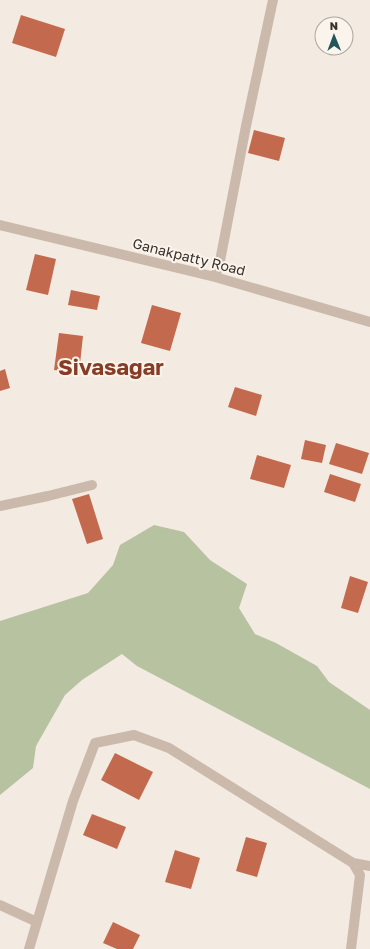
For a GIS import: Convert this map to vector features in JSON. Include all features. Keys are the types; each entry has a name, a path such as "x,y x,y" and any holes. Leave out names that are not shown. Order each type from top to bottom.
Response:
{"street":[{"path":"215,277 220,261 246,126 273,0"},
{"name":"Ganakpatty Road","path":"0,225 215,277 369,319"},
{"path":"0,506 92,485"},
{"path":"29,949 73,801 95,744 134,735 169,748 353,863 370,866"},
{"path":"351,949 360,875 353,863"},
{"path":"0,905 37,922"}],"green space":[{"path":"154,525 184,532 210,560 247,584 239,608 255,634 276,643 317,666 329,682 370,710 370,789 137,666 122,654 82,680 65,695 36,746 33,768 0,795 0,621 88,593 113,565 120,545"}],"building":[{"path":"21,15 65,29 56,57 12,43"},
{"path":"254,130 285,138 279,161 248,153"},
{"path":"35,254 56,259 48,295 26,290"},
{"path":"71,290 100,296 97,310 68,305"},
{"path":"152,305 181,313 170,351 141,343"},
{"path":"59,333 83,336 79,373 54,370"},
{"path":"5,369 10,388 0,391 0,371"},
{"path":"235,387 262,395 256,416 228,407"},
{"path":"305,440 326,445 322,463 301,459"},
{"path":"336,443 369,453 362,474 329,464"},
{"path":"257,455 291,465 284,488 250,479"},
{"path":"330,474 361,484 355,502 324,492"},
{"path":"89,494 103,539 87,544 72,499"},
{"path":"350,576 368,582 358,613 341,608"},
{"path":"115,753 153,772 139,800 101,780"},
{"path":"92,814 126,827 117,849 83,835"},
{"path":"246,837 267,843 257,877 236,871"},
{"path":"175,850 200,858 191,889 165,882"},
{"path":"113,922 140,935 133,949 117,949 103,943"}],"district":[{"name":"Sivasagar","path":"111,367"}]}
